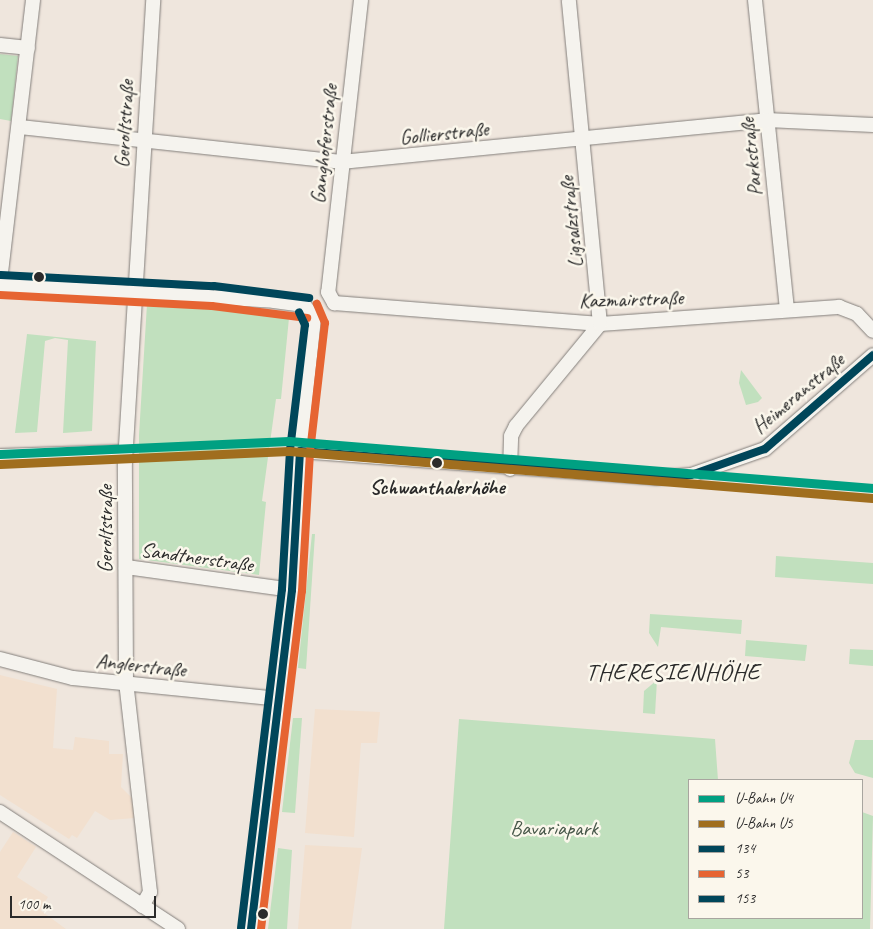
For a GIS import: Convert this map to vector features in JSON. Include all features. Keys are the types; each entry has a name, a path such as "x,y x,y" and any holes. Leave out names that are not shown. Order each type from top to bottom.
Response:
{"street":[{"path":"33,0 20,126 0,283 266,300 308,308 315,323 300,451 292,590 281,699 251,929"},
{"name":"Geroltstraße","path":"142,906 150,892 126,682 125,452 133,292 153,0"},
{"name":"Ganghoferstraße","path":"328,292 341,162 361,0"},
{"name":"Ligsalzstraße","path":"569,0 600,324"},
{"name":"Parkstraße","path":"755,0 787,309"},
{"path":"0,45 28,48"},
{"name":"Gollierstraße","path":"20,126 341,162 767,120 873,125"},
{"name":"Kazmairstraße","path":"328,292 330,300 338,304 600,324 787,309 849,309 873,331"},
{"path":"510,469 511,436 516,426 600,324"},
{"name":"Heimeranstraße","path":"300,451 510,469 656,478 723,467 765,449 791,430 873,355"},
{"path":"0,456 125,452"},
{"name":"Sandtnerstraße","path":"126,567 292,590"},
{"name":"Anglerstraße","path":"0,659 73,678 281,699"},
{"path":"0,812 178,929"}],"shaded area":[{"path":"0,675 57,689 53,748 73,750 75,737 109,741 109,754 123,754 121,787 133,799 135,818 110,820 95,811 77,838 72,835 69,839 0,795"},
{"path":"315,709 380,712 377,743 361,743 354,837 305,833"},
{"path":"13,832 36,847 17,877 48,897 40,910 66,929 0,929 0,852"},
{"path":"305,845 362,848 351,929 298,929"}],"green space":[{"path":"0,54 18,56 11,121 0,119"},
{"path":"147,304 280,312 289,318 281,399 276,399 262,501 266,502 259,575 139,559 139,435"},
{"path":"27,334 96,341 92,431 63,433 68,340 55,338 45,341 37,432 15,433"},
{"path":"741,370 762,398 758,402 746,405 739,383"},
{"path":"312,534 315,534 306,669 298,668"},
{"path":"776,556 873,563 873,584 775,577"},
{"path":"650,614 742,620 741,634 661,627 658,647 649,633"},
{"path":"746,640 807,645 805,661 745,656"},
{"path":"850,649 873,650 873,666 849,664"},
{"path":"657,680 655,714 643,713 644,691"},
{"path":"293,718 302,718 295,813 282,812"},
{"name":"Bavariapark","path":"459,719 715,739 718,779 688,779 688,919 863,919 863,812 873,816 870,929 444,929"},
{"path":"855,740 873,740 873,778 855,773 849,763"},
{"path":"278,848 292,850 287,929 268,929"}],"metro line":[{"name":"U4","path":"0,454 289,441 873,488"},
{"name":"U5","path":"0,464 289,451 872,498"}],"transit line":[{"name":"153","path":"1,275 214,286 309,298"},
{"name":"53","path":"0,295 212,306 307,318"},
{"name":"53","path":"261,929 302,591 310,452 325,323 317,304"},
{"name":"153","path":"241,928 282,589 290,450 305,325 299,312"},
{"name":"134","path":"300,451 656,478 691,475 765,449 873,355"},
{"name":"134","path":"251,929 292,590 300,451"}],"place":[{"name":"Schwanthalerhöhe","path":"437,463"}],"district":[{"name":"THERESIENHÖHE","path":"673,673"}]}
